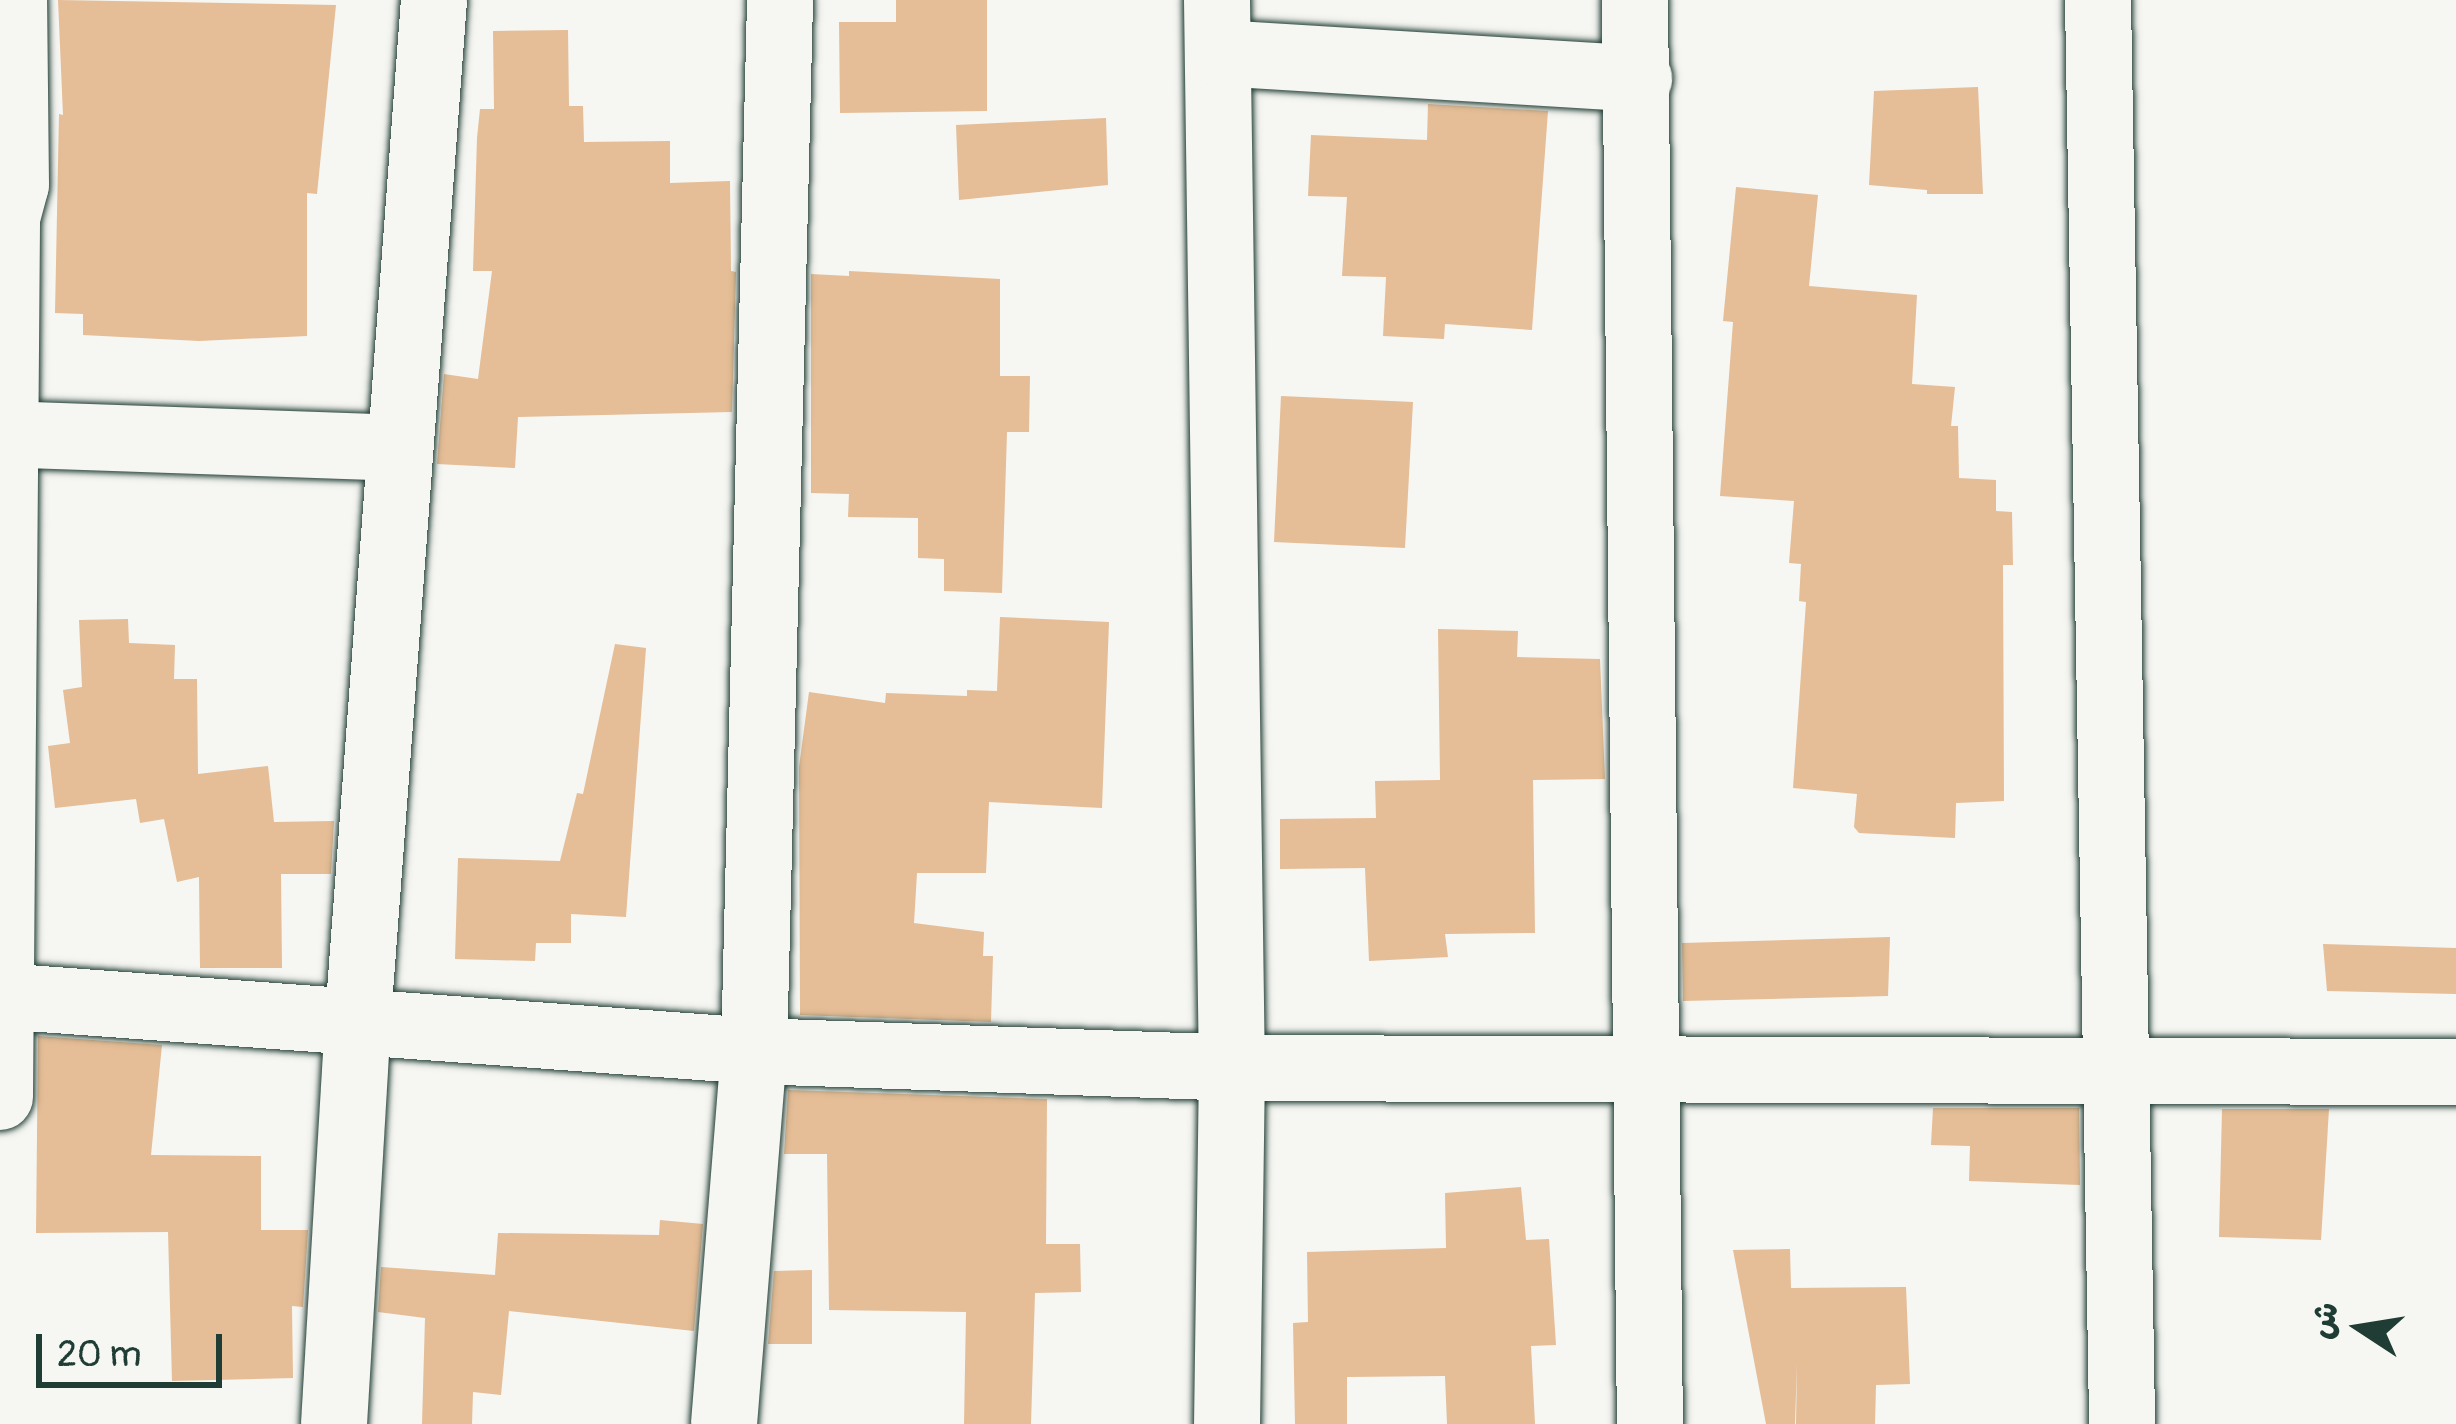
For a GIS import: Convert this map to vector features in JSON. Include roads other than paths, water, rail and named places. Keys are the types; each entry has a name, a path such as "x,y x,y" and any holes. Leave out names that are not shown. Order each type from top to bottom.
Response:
{"street":[{"path":"0,1097 3,434 7,218 16,185 14,0"},
{"path":"334,1424 358,1018 434,0"},
{"path":"724,1424 754,1051 780,0"},
{"path":"1635,0 1650,1424"},
{"path":"2098,0 2122,1424"},
{"path":"1227,1424 1232,1068 1218,26 1639,79"},
{"path":"3,434 399,448"},
{"path":"0,996 358,1018 754,1051 1232,1068 2456,1072"}]}
